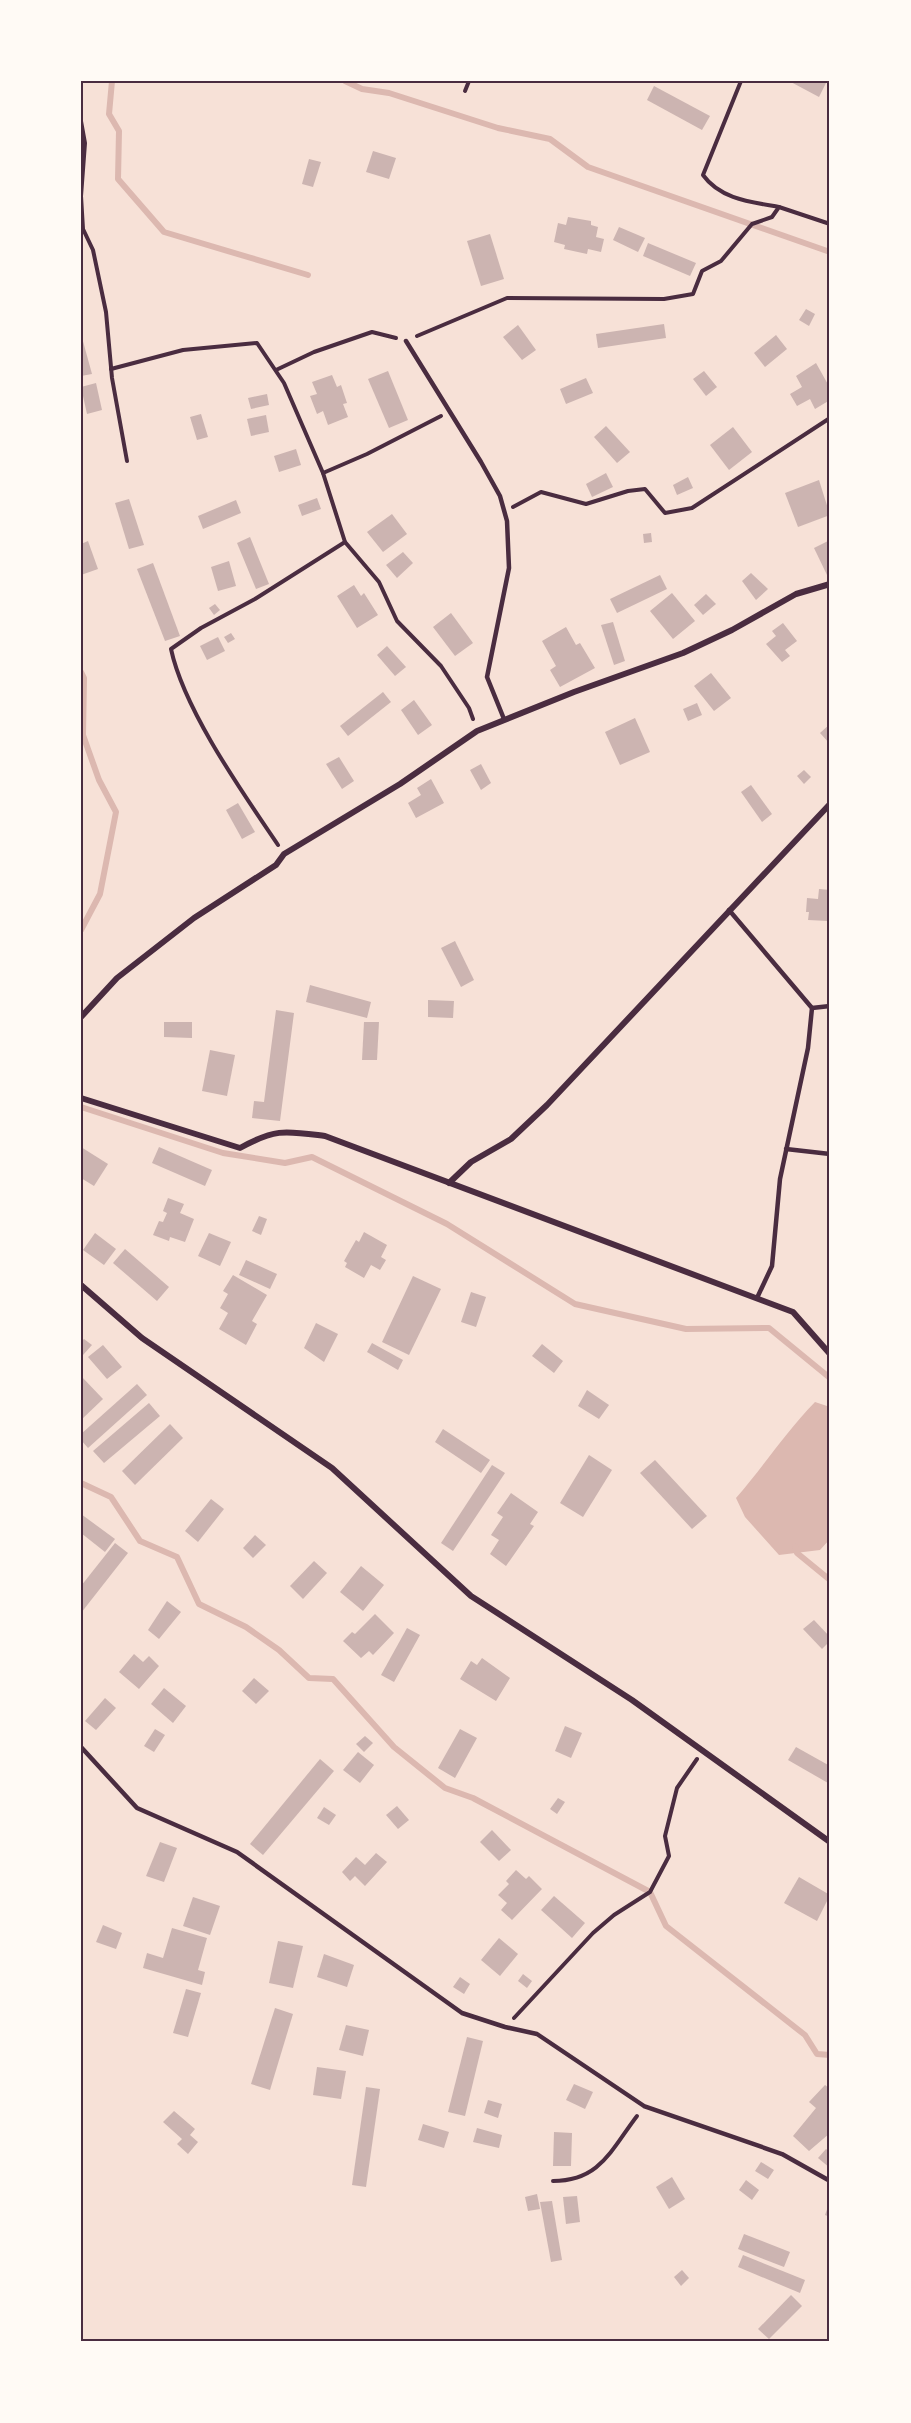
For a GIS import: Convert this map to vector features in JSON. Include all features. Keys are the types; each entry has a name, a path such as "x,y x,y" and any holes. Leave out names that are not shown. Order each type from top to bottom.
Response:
{"street":[{"path":"81,1017 117,978 194,918 276,865 284,854 400,784 477,731 683,653 796,594 830,584"},
{"path":"449,1183 471,1162 511,1139 547,1105 830,804"},
{"path":"81,1098 240,1148 262,1136 282,1131 325,1136 793,1312 830,1354"},
{"path":"81,1285 142,1338 332,1468 471,1596 632,1700 702,1753 830,1842"}],"lane":[{"path":"406,340 500,496 504,510 509,568 487,676 504,719"},
{"path":"729,910 812,1008 808,1048 780,1179 772,1266 757,1298"},
{"path":"812,1008 830,1006"},
{"path":"786,1149 830,1154"},
{"path":"81,1747 137,1808 237,1852 462,2013 505,2027 537,2034 644,2106 782,2154 830,2181"}],"path":[{"path":"465,91 469,81"},
{"path":"741,81 703,175 713,189 830,224"},
{"path":"81,121 85,143 81,196 83,229 93,250 104,302 111,369 127,460"},
{"path":"276,370 314,352 372,332 406,340 507,298 664,298 693,294 702,271 721,261 752,224 772,217 779,207"},
{"path":"111,369 183,350 257,343 276,370 323,473 345,542 379,582 397,621 441,666 469,708 477,731"},
{"path":"323,473 405,436 449,411"},
{"path":"504,510 540,492 586,504 611,498 628,490 645,489 665,513 692,508 830,418"},
{"path":"284,854 218,750 177,676 171,649 201,628 255,599 345,542"},
{"path":"505,2027 593,1933 614,1915 650,1892 669,1856 665,1836 677,1788 702,1753"},
{"path":"553,2181 572,2181 589,2176 644,2106"}],"shaded area":[{"path":"815,1402 830,1407 830,1539 820,1550 779,1555 745,1517 736,1498"}],"building":[{"path":"789,81 824,81 826,83 819,97"},
{"path":"654,86 710,116 702,130 647,100"},
{"path":"373,151 396,158 389,179 366,172"},
{"path":"309,159 321,162 313,187 302,184"},
{"path":"568,217 591,221 591,225 598,227 596,237 604,239 601,252 588,249 587,254 564,249 565,245 554,242 558,223 566,225"},
{"path":"619,227 645,238 638,252 613,240"},
{"path":"490,234 504,279 481,286 467,241"},
{"path":"648,243 696,263 690,276 643,256"},
{"path":"806,309 815,314 809,326 799,320"},
{"path":"664,324 666,338 598,348 596,334"},
{"path":"518,325 536,350 522,360 503,337"},
{"path":"81,334 92,374 81,376"},
{"path":"776,335 787,349 765,367 754,353"},
{"path":"816,363 830,388 830,400 815,409 810,399 797,406 790,394 802,387 796,376"},
{"path":"388,371 408,420 389,428 368,379"},
{"path":"704,371 717,387 706,396 693,379"},
{"path":"332,375 337,387 341,385 347,403 343,404 348,417 328,425 323,411 317,414 310,396 317,394 312,382"},
{"path":"586,378 593,393 566,404 560,389"},
{"path":"96,383 102,410 87,414 81,387"},
{"path":"267,394 269,405 251,409 248,398"},
{"path":"201,414 208,437 197,440 190,417"},
{"path":"266,415 269,432 251,436 247,419"},
{"path":"606,426 630,452 617,463 594,437"},
{"path":"733,427 752,452 729,470 710,445"},
{"path":"296,449 301,465 279,472 274,456"},
{"path":"606,473 613,487 592,497 586,484"},
{"path":"688,477 693,488 677,495 673,485"},
{"path":"819,480 830,515 798,527 785,493"},
{"path":"317,498 321,509 302,516 298,505"},
{"path":"129,499 144,545 129,549 115,503"},
{"path":"236,500 241,513 203,529 198,516"},
{"path":"392,514 407,534 383,552 367,532"},
{"path":"651,533 652,542 644,543 643,534"},
{"path":"250,537 269,584 256,589 237,543"},
{"path":"830,540 830,574 827,575 814,548"},
{"path":"88,541 98,569 81,575 81,544"},
{"path":"403,552 413,563 397,578 386,565"},
{"path":"229,561 236,586 218,591 211,567"},
{"path":"153,563 180,636 165,641 137,569"},
{"path":"751,573 768,589 756,600 742,581"},
{"path":"660,575 667,589 617,613 610,599"},
{"path":"354,585 361,596 364,593 378,615 357,628 337,596"},
{"path":"672,593 695,621 673,639 650,611"},
{"path":"706,594 716,604 703,615 694,605"},
{"path":"215,604 220,610 214,615 209,608"},
{"path":"451,613 473,643 455,656 433,627"},
{"path":"613,622 625,661 614,665 601,625"},
{"path":"783,623 797,641 785,650 790,656 782,662 766,644 776,636 772,631"},
{"path":"566,627 576,645 580,643 595,668 560,687 550,670 556,666 542,641"},
{"path":"231,633 235,639 228,643 224,637"},
{"path":"218,637 225,651 207,660 200,646"},
{"path":"387,646 406,667 395,676 377,655"},
{"path":"711,673 731,698 714,711 694,686"},
{"path":"383,692 391,702 348,736 340,726"},
{"path":"414,700 432,725 418,735 401,710"},
{"path":"697,703 702,715 688,721 683,709"},
{"path":"635,718 650,752 620,765 605,732"},
{"path":"830,724 830,744 820,733"},
{"path":"339,757 354,781 342,789 326,764"},
{"path":"481,764 491,783 481,790 470,770"},
{"path":"804,770 811,777 804,784 797,776"},
{"path":"431,779 444,803 416,818 408,803 421,795 417,788"},
{"path":"751,785 772,814 762,822 741,792"},
{"path":"238,803 255,832 242,839 226,810"},
{"path":"819,889 830,890 828,921 808,920 807,898 818,899"},
{"path":"455,941 474,980 461,987 441,948"},
{"path":"310,985 371,1002 367,1018 306,1002"},
{"path":"428,1000 454,1001 453,1018 428,1017"},
{"path":"276,1010 294,1013 280,1121 252,1118 254,1101 264,1102"},
{"path":"164,1022 192,1022 192,1038 164,1037"},
{"path":"364,1022 379,1022 377,1060 362,1060"},
{"path":"210,1050 235,1055 227,1096 202,1091"},
{"path":"81,1147 108,1164 94,1186 81,1178"},
{"path":"159,1147 212,1170 205,1186 152,1163"},
{"path":"168,1198 184,1204 180,1213 194,1219 185,1242 170,1237 169,1241 153,1235 159,1221 163,1222 167,1213 163,1211"},
{"path":"259,1216 267,1219 261,1235 252,1231"},
{"path":"364,1232 387,1245 381,1257 386,1260 380,1270 371,1265 364,1278 345,1267 347,1263 344,1261 356,1240 359,1242"},
{"path":"95,1233 116,1249 104,1265 83,1250"},
{"path":"209,1233 231,1242 220,1266 198,1256"},
{"path":"125,1249 169,1287 157,1301 113,1263"},
{"path":"246,1260 277,1274 270,1289 239,1275"},
{"path":"233,1275 267,1295 252,1321 257,1324 246,1345 219,1329 228,1313 220,1308 228,1294 223,1291"},
{"path":"413,1276 441,1289 409,1355 382,1342"},
{"path":"471,1292 486,1297 476,1327 461,1322"},
{"path":"316,1323 338,1334 324,1362 304,1348"},
{"path":"84,1339 92,1345 83,1355 81,1342"},
{"path":"372,1343 403,1360 398,1370 367,1352"},
{"path":"542,1344 563,1361 554,1373 532,1356"},
{"path":"103,1345 122,1367 107,1379 88,1357"},
{"path":"81,1376 103,1399 81,1420"},
{"path":"137,1384 147,1395 88,1448 81,1440 81,1434"},
{"path":"587,1390 609,1405 599,1419 578,1406"},
{"path":"149,1403 160,1416 104,1463 93,1451"},
{"path":"170,1424 183,1438 135,1485 122,1471"},
{"path":"443,1429 490,1460 481,1473 435,1442"},
{"path":"589,1455 612,1470 583,1517 560,1503"},
{"path":"655,1460 707,1516 692,1529 640,1473"},
{"path":"492,1465 505,1473 453,1551 441,1543"},
{"path":"511,1493 538,1512 530,1524 534,1526 506,1566 490,1554 499,1540 491,1535 503,1517 497,1513"},
{"path":"211,1499 224,1509 198,1542 185,1531"},
{"path":"81,1514 115,1539 105,1552 81,1533"},
{"path":"255,1535 266,1545 253,1558 243,1548"},
{"path":"115,1543 128,1553 81,1613 81,1586"},
{"path":"314,1561 327,1573 303,1599 290,1586"},
{"path":"361,1566 384,1585 363,1611 340,1592"},
{"path":"167,1601 181,1612 159,1639 148,1630"},
{"path":"375,1614 394,1633 373,1655 369,1651 361,1658 343,1641 352,1632 355,1634"},
{"path":"814,1620 830,1637 830,1641 822,1649 803,1629"},
{"path":"407,1628 420,1635 394,1682 381,1675"},
{"path":"134,1654 143,1662 149,1656 159,1666 139,1689 119,1672"},
{"path":"482,1658 510,1678 496,1701 460,1679 471,1661 477,1665"},
{"path":"254,1678 269,1691 256,1704 242,1691"},
{"path":"164,1688 186,1706 173,1723 151,1704"},
{"path":"105,1698 116,1708 96,1730 85,1721"},
{"path":"565,1726 582,1733 571,1758 555,1751"},
{"path":"155,1729 165,1735 154,1752 144,1746"},
{"path":"460,1729 477,1738 455,1778 438,1768"},
{"path":"365,1736 373,1743 364,1752 356,1744"},
{"path":"796,1747 830,1766 828,1783 788,1760"},
{"path":"358,1752 374,1765 360,1783 343,1770"},
{"path":"320,1759 334,1771 263,1855 250,1844"},
{"path":"558,1798 565,1802 557,1814 550,1809"},
{"path":"397,1806 409,1820 398,1829 386,1815"},
{"path":"324,1807 336,1815 329,1825 317,1818"},
{"path":"492,1830 511,1850 499,1861 480,1842"},
{"path":"160,1842 177,1848 164,1882 146,1876"},
{"path":"376,1853 387,1862 365,1886 355,1876 350,1881 342,1872 356,1857 365,1865"},
{"path":"516,1870 526,1879 529,1876 542,1889 512,1920 501,1910 507,1903 498,1895 509,1884 506,1881"},
{"path":"799,1877 830,1895 817,1921 784,1903"},
{"path":"554,1896 585,1923 572,1938 541,1910"},
{"path":"193,1897 220,1906 210,1935 183,1926"},
{"path":"103,1925 122,1933 116,1949 96,1942"},
{"path":"172,1928 207,1938 198,1970 205,1972 202,1985 143,1968 147,1953 163,1958"},
{"path":"499,1938 518,1954 500,1976 481,1960"},
{"path":"278,1941 303,1946 293,1988 269,1983"},
{"path":"324,1954 354,1965 347,1987 317,1977"},
{"path":"523,1974 532,1981 527,1988 518,1981"},
{"path":"460,1977 470,1984 464,1994 453,1987"},
{"path":"186,1989 201,1993 188,2037 173,2033"},
{"path":"275,2008 293,2014 270,2090 251,2084"},
{"path":"346,2025 369,2030 363,2056 339,2050"},
{"path":"467,2037 483,2041 465,2116 448,2112"},
{"path":"317,2067 346,2071 341,2099 313,2095"},
{"path":"574,2084 593,2092 585,2109 566,2100"},
{"path":"825,2085 830,2089 830,2133 809,2151 793,2136 816,2108 809,2102"},
{"path":"366,2087 380,2089 366,2187 352,2185"},
{"path":"488,2100 502,2104 498,2118 484,2113"},
{"path":"174,2111 195,2129 190,2135 198,2142 188,2154 177,2144 182,2139 163,2122"},
{"path":"423,2124 449,2132 444,2148 418,2140"},
{"path":"477,2128 502,2135 499,2148 473,2142"},
{"path":"554,2132 572,2133 571,2166 553,2166"},
{"path":"826,2149 830,2152 830,2168 818,2158"},
{"path":"761,2162 774,2170 768,2179 755,2171"},
{"path":"672,2177 685,2199 669,2209 656,2187"},
{"path":"746,2180 759,2190 752,2200 739,2190"},
{"path":"537,2194 540,2209 528,2211 525,2197"},
{"path":"577,2196 580,2222 566,2224 563,2197"},
{"path":"552,2201 562,2260 551,2262 540,2202"},
{"path":"830,2201 830,2217 825,2215"},
{"path":"744,2234 790,2252 784,2267 738,2249"},
{"path":"743,2255 805,2280 800,2293 738,2267"},
{"path":"682,2270 689,2278 681,2286 674,2277"},
{"path":"791,2295 802,2306 769,2339 758,2329"}],"waterway":[{"path":"112,81 109,114 119,131 118,179 164,232 308,275"},
{"path":"345,81 362,89 389,93 498,128 550,139 588,167 830,252"},
{"path":"81,672 84,678 83,735 99,780 116,812 100,894 81,930"},
{"path":"81,1107 223,1153 285,1163 312,1157 447,1224 575,1304 686,1329 769,1328 830,1378"},
{"path":"81,1483 111,1497 140,1541 177,1557 199,1604 246,1627 279,1650 309,1678 333,1679 394,1747 445,1788 473,1798 650,1892 666,1926 805,2035 817,2054 830,2055"},
{"path":"795,1546 797,1553 830,1580"}]}
